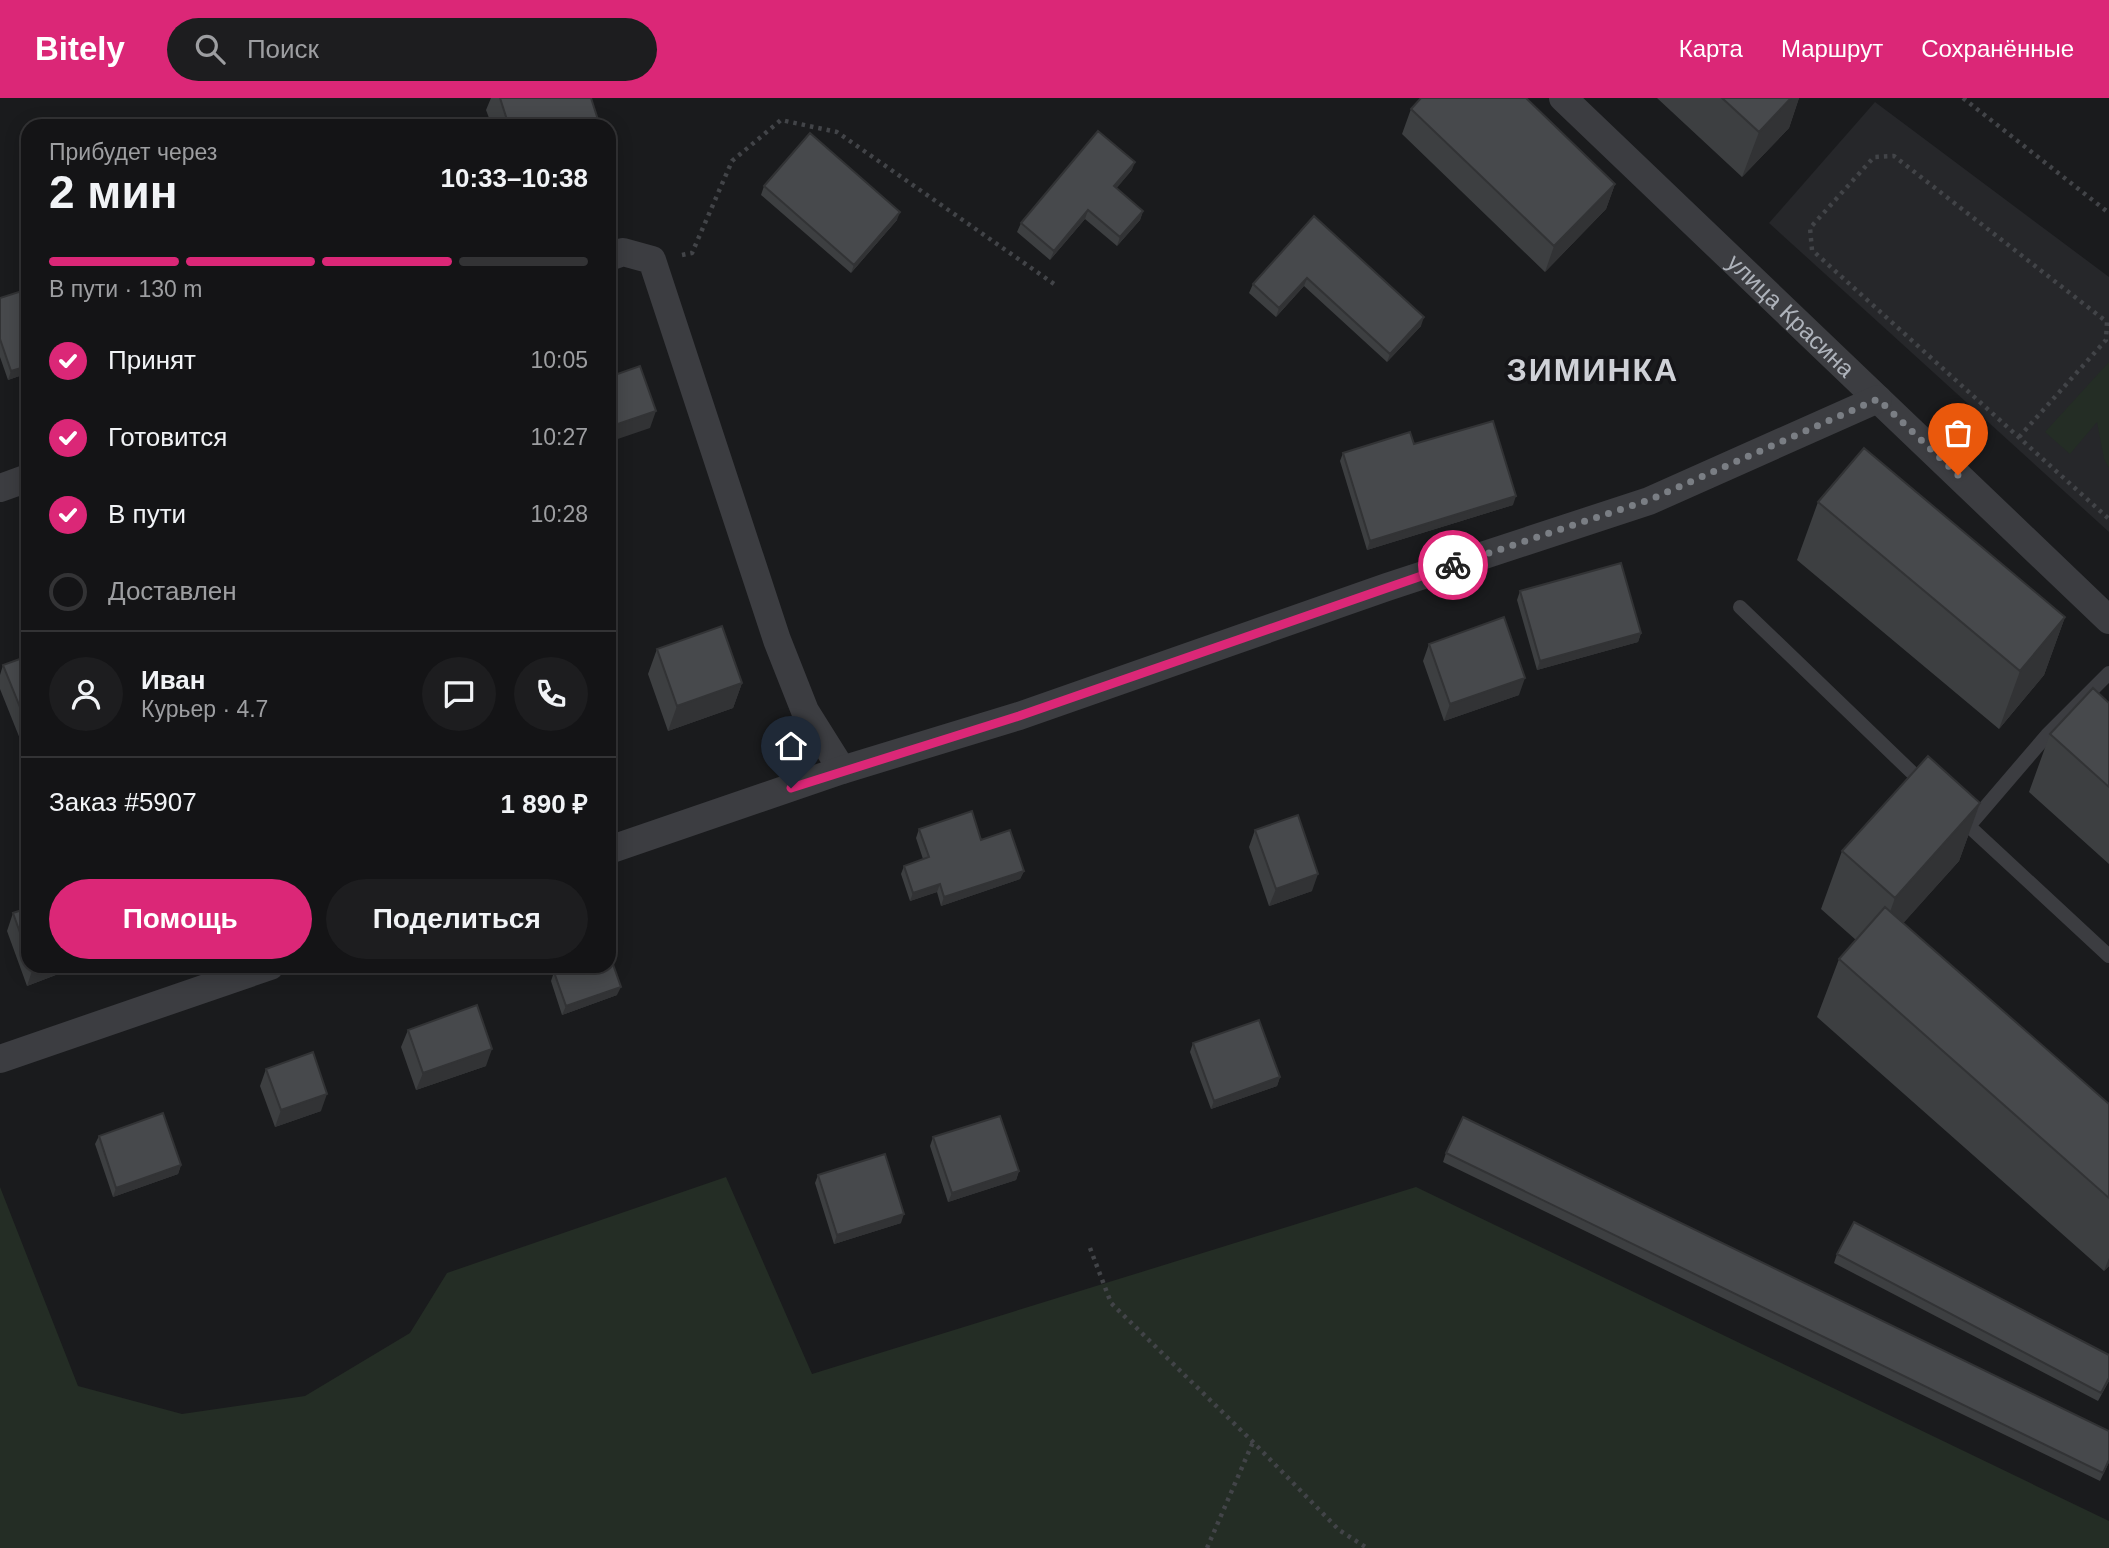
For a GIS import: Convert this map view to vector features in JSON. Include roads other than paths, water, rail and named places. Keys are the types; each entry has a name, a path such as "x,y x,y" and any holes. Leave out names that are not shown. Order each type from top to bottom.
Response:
{"street":[{"name":"улица Красина","path":"1563,98 2109,620"},
{"path":"616,254 622,252 652,260 776,640 805,711 842,770"},
{"path":"616,848 842,770 1019,716 1387,587 1649,500 1878,399"},
{"path":"0,488 21,480"},
{"path":"0,1059 250,973"}],"lane":[{"path":"1740,607 2109,956"},
{"path":"1969,826 2048,736 2109,673"}],"district":[{"name":"ЗИМИНКА","path":"1593,370"}]}
